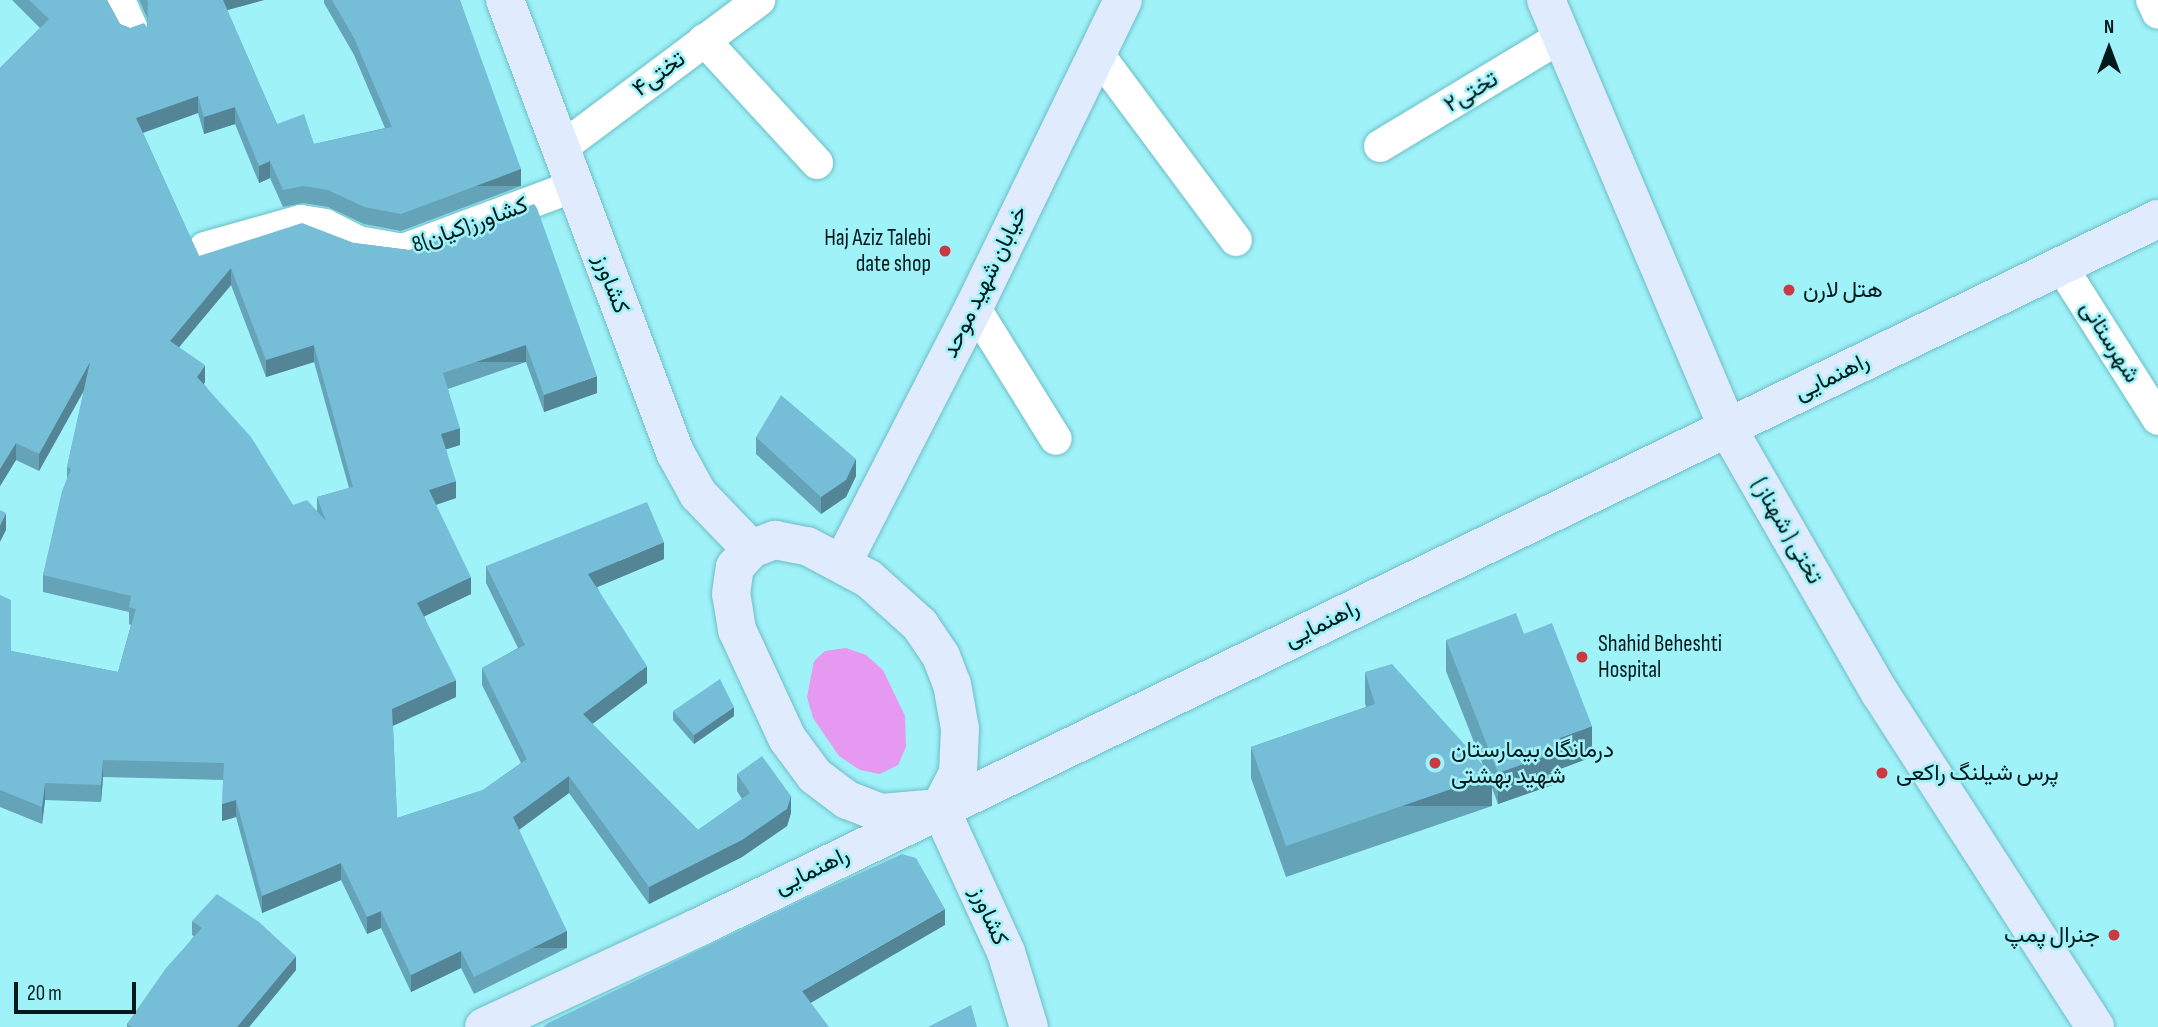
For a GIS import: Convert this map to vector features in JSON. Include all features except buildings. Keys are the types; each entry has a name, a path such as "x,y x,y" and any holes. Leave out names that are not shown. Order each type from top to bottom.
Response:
{"street":[{"name":"کشاورز","path":"505,0 676,454 698,494 751,549"},
{"name":"تختی۴","path":"560,149 759,0"},
{"name":"خیابان شهید موحد","path":"843,562 974,307 1123,0"},
{"name":"تختی ( شهناز )","path":"1546,0 1728,429 1880,693 2095,1027"},
{"path":"2152,0 2158,13"},
{"name":"تختی۲","path":"1380,146 1561,37"},
{"path":"704,40 817,163"},
{"path":"1097,53 1236,240"},
{"name":"8کشاورز(کیان)","path":"205,248 302,220 325,225 358,242 403,250 574,186"},
{"name":"راهنمایی","path":"485,1027 2158,219"},
{"name":"شهرستانی","path":"2062,265 2158,419"},
{"path":"974,307 1056,439"},
{"path":"775,540 807,546 843,562 894,598 920,625 952,684 960,729 958,773 940,808 881,813 847,800 815,776 787,738 737,630 731,594 735,567 751,549 775,540"},
{"name":"کشاورز","path":"940,808 1006,952 1029,1027"}],"shaded area":[{"path":"846,648 866,655 883,670 905,716 906,747 898,765 880,774 860,770 839,756 813,718 807,697 814,661 825,651"}],"place":[{"name":"Haj Aziz Talebi date shop","path":"945,251"},
{"name":"هتل لارن","path":"1789,290"},
{"name":"Shahid Beheshti Hospital","path":"1582,657"},
{"name":"درمانگاه بیمارستان شهید بهشتی","path":"1435,763"},
{"name":"پرس شیلنگ راکعی","path":"1882,773"},
{"name":"جنرال پمپ","path":"2114,935"}]}
